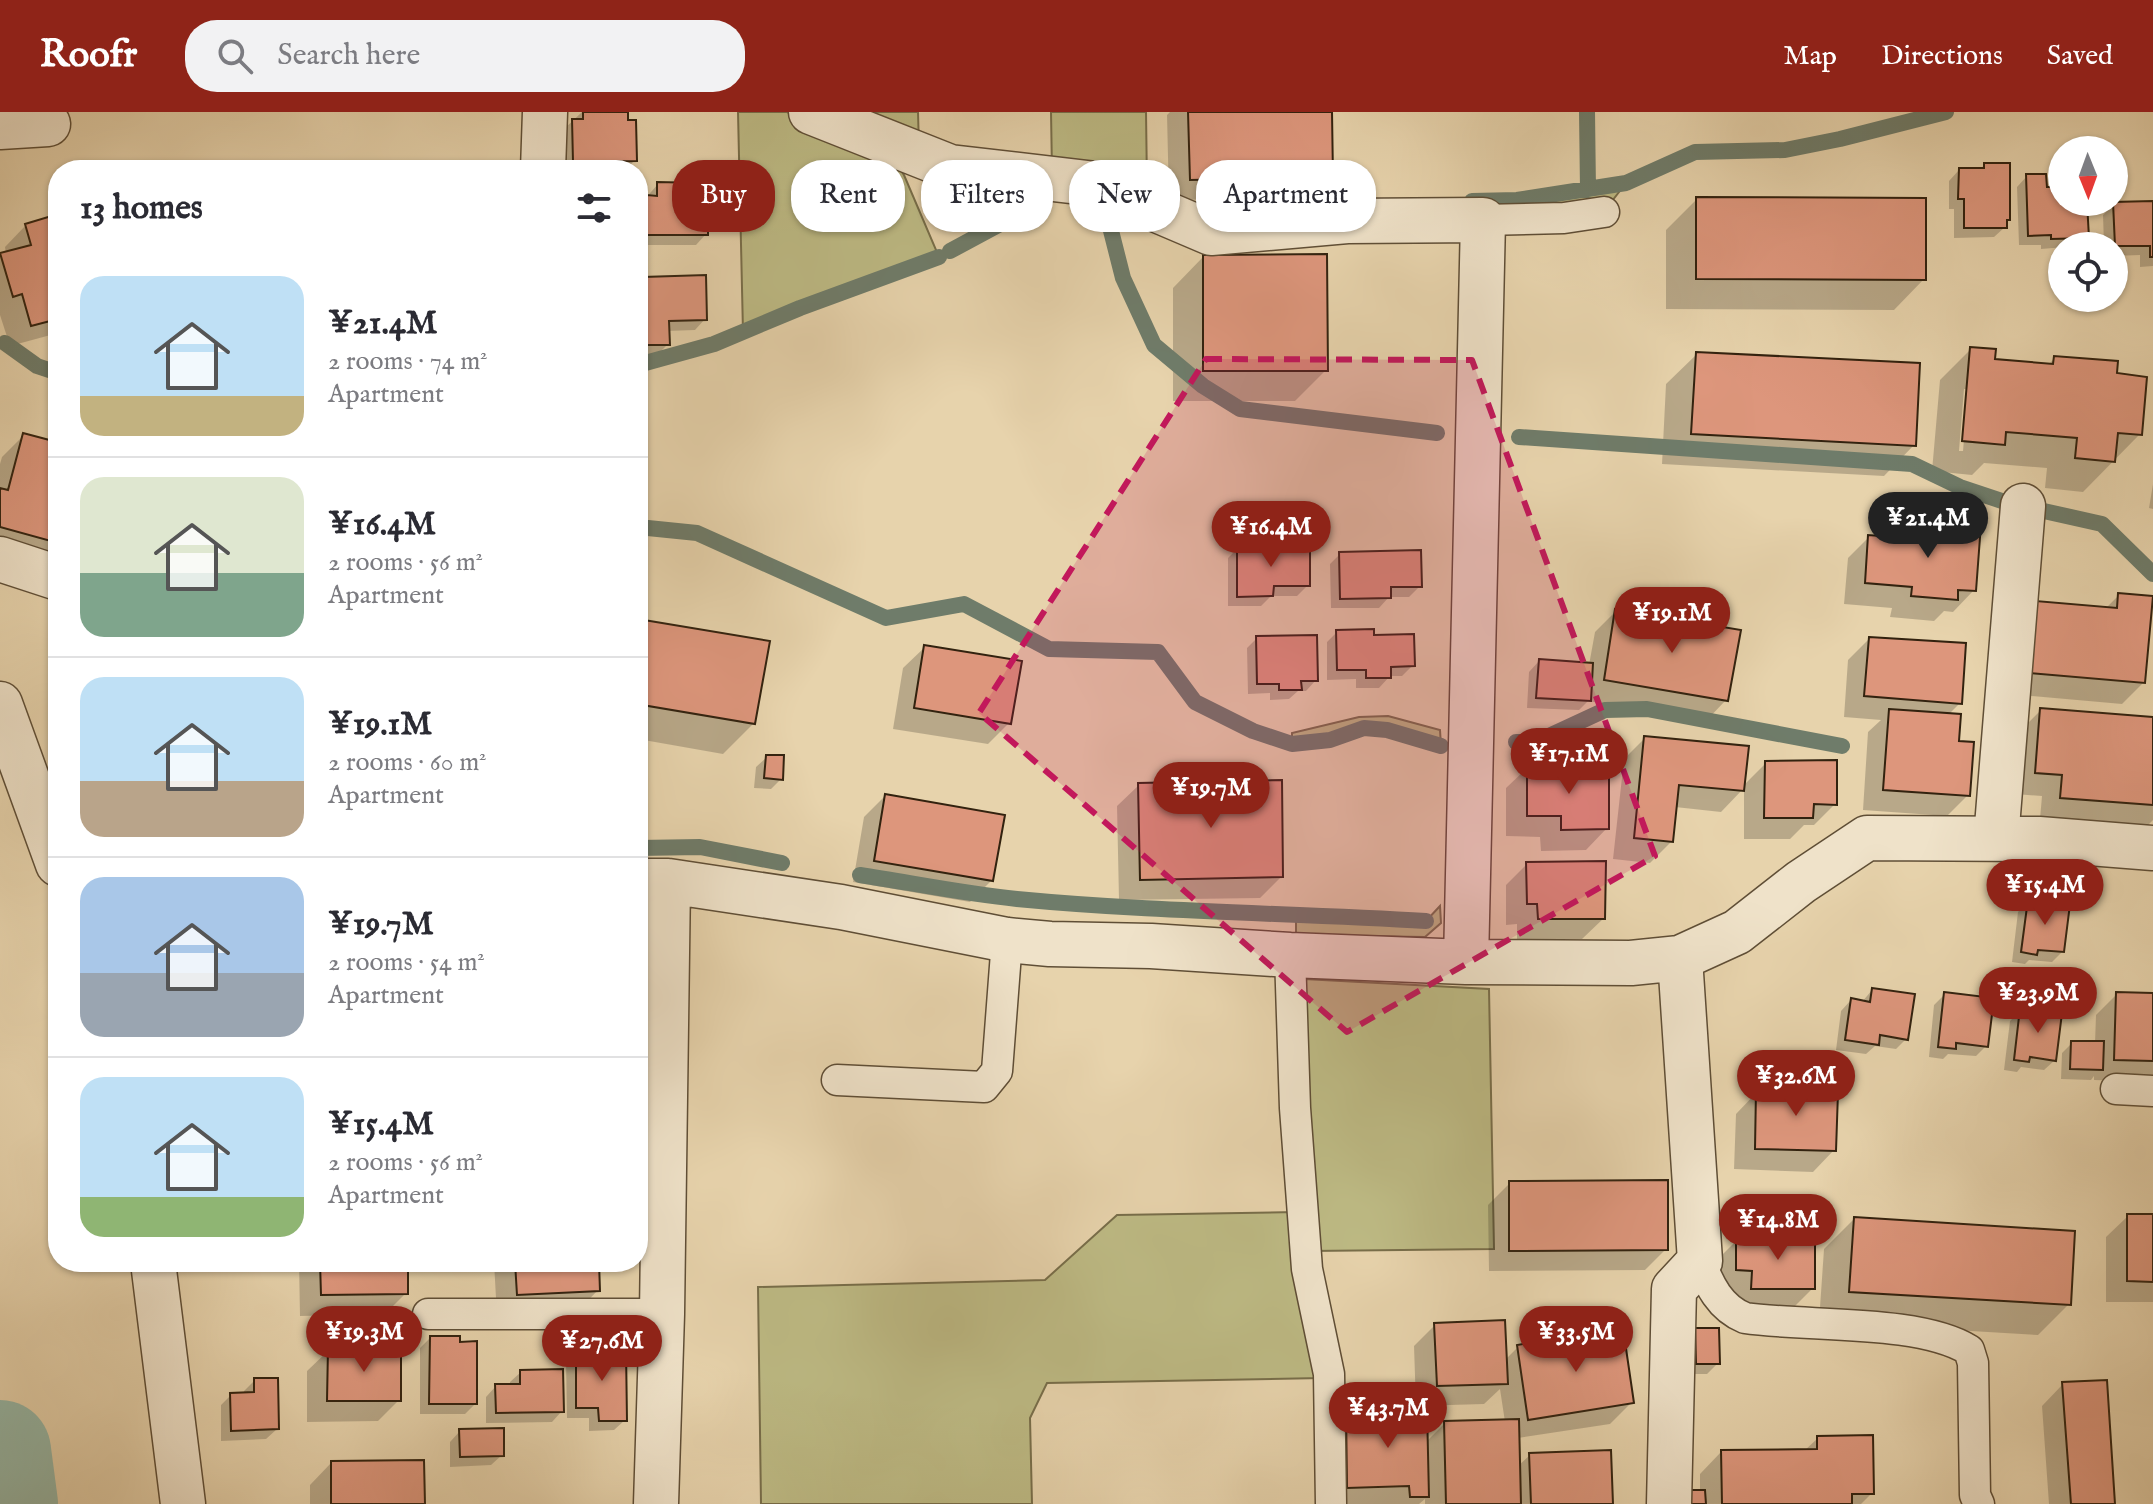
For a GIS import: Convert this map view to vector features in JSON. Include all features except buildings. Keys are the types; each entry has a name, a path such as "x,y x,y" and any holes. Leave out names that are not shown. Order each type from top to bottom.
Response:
{"street":[{"path":"543,160 545,112"},
{"path":"811,112 950,167 1096,184 1211,233 1347,221 1483,220 1466,962"},
{"path":"0,127 48,124"},
{"path":"1996,839 2023,506"},
{"path":"0,559 48,575"},
{"path":"0,704 48,836"},
{"path":"656,1504 662,1314 653,881 841,907 1007,940 1466,962 1631,963 1680,958 1737,932 1801,882 1867,838 2039,839 2153,848"},
{"path":"1669,1504 1674,1289 1700,1261 1680,958"},
{"path":"154,1272 183,1504"}],"lane":[{"path":"1483,220 1564,218 1604,212"},
{"path":"837,1080 984,1087 997,1071 1007,940"},
{"path":"1290,955 1295,1108 1307,1269 1329,1374 1331,1504"},
{"path":"2116,1089 2153,1091"},
{"path":"1700,1261 1716,1295 1734,1314 1745,1318 1913,1331 1955,1342 1969,1350 1973,1363 1975,1495 1979,1504"},
{"path":"428,1314 662,1314"}],"highlighted area":[{"path":"1206,359 1472,360 1655,856 1347,1032 979,713"}],"shaded area":[{"path":"738,112 787,112 890,155 894,160 791,160 791,232 905,232 905,177 921,215 921,232 928,232 939,257 743,332 741,232 775,232 775,160 739,160"},
{"path":"831,112 918,112 919,148"},
{"path":"1051,112 1146,112 1147,160 1069,160 1069,177 1053,171"},
{"path":"1626,183 1612,201 1376,216 1376,202 1517,200"},
{"path":"1180,200 1196,207 1196,220 1180,214"},
{"path":"1388,716 1440,730 1441,746 1387,730 1364,728 1330,740 1292,744 1292,733 1359,717"},
{"path":"1440,906 1441,923 1425,937 1296,935 1296,913 1426,921"},
{"path":"1304,979 1489,989 1494,1249 1311,1251"},
{"path":"1296,1212 1322,1378 1047,1383 1030,1418 1032,1504 761,1504 758,1287 1045,1280 1117,1215"}],"waterway":[{"path":"1587,112 1588,190"},
{"path":"1472,201 1517,200 1626,183 1695,152 1785,150 1946,112"},
{"path":"950,251 985,232"},
{"path":"1111,232 1123,278 1154,345 1203,386 1240,409 1437,433"},
{"path":"648,362 714,344 800,308 939,257"},
{"path":"5,343 37,366 48,370"},
{"path":"1519,437 1912,464 1960,487 2008,503 2102,524 2153,574"},
{"path":"648,528 697,533 886,618 964,604 1049,649 1158,652 1195,702 1253,731 1292,744 1330,740 1364,728 1387,730 1441,746"},
{"path":"1516,742 1536,742 1605,710 1647,709 1842,746"},
{"path":"648,848 700,847 782,863"},
{"path":"860,875 1017,899 1170,910 1426,921"},
{"path":"0,1451 7,1504"}]}
